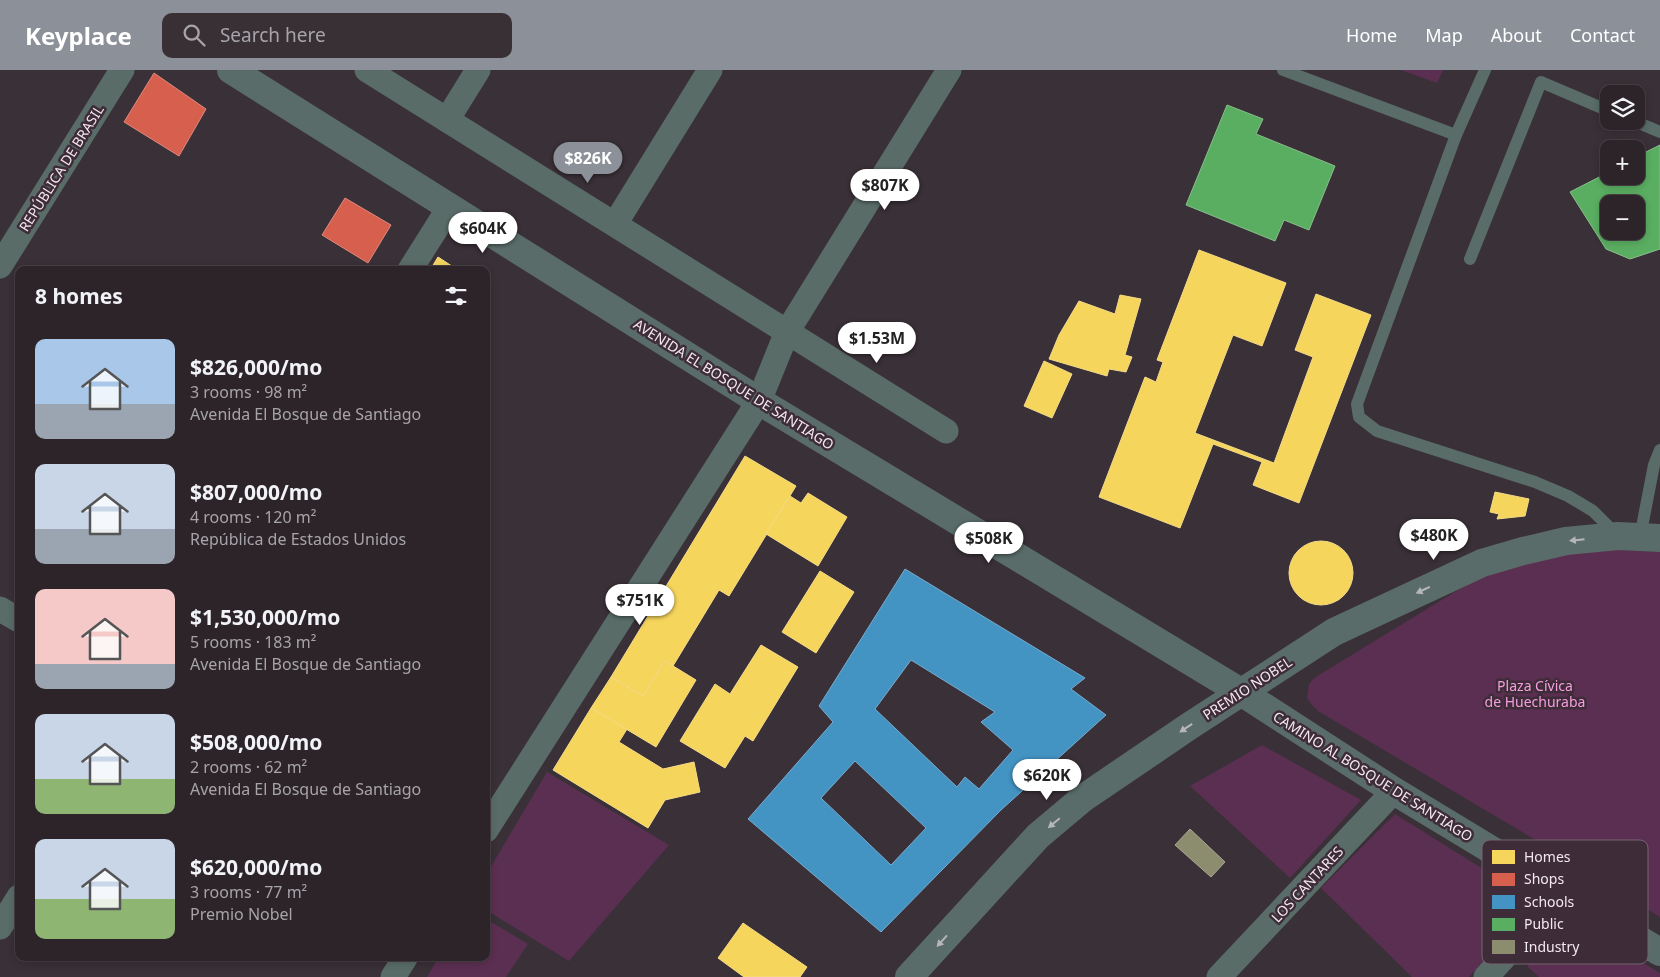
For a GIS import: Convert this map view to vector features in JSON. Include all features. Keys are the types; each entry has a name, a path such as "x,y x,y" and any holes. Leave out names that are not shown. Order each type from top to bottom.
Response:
{"main road":[{"name":"AVENIDA EL BOSQUE DE SANTIAGO","path":"231,70 759,401 1241,692"},
{"name":"PREMIO NOBEL","path":"909,977 1038,836 1082,800 1241,692 1334,632 1482,563 1523,551 1566,542 1639,537"},
{"name":"CAMINO AL BOSQUE DE SANTIAGO","path":"1241,692 1394,791 1482,844"},
{"name":"CAMINO AL BOSQUE DE SANTIAGO","path":"1648,945 1660,952"}],"street":[{"name":"REPÚBLICA DE BRASIL","path":"0,266 122,70"},
{"path":"367,70 946,430"},
{"path":"447,120 478,70"},
{"path":"615,224 710,70"},
{"path":"490,824 759,401 787,332 948,70"},
{"path":"413,266 449,208"},
{"path":"0,608 15,617"},
{"name":"LOS CANTARES","path":"1219,977 1394,791"},
{"path":"0,927 15,903"},
{"path":"393,977 403,961"},
{"path":"1486,977 1498,964"}],"lane":[{"path":"1283,70 1456,135"},
{"path":"1485,70 1456,135 1357,404 1359,418 1376,431 1535,482 1568,496 1639,537 1654,465 1660,450"},
{"path":"1470,259 1541,82 1600,107"},
{"path":"1645,126 1660,132"}],"green space":[{"path":"1401,70 1443,70 1437,83"},
{"name":"Plaza Cívica de Huechuraba","path":"1598,549 1660,552 1660,917 1648,910 1648,840 1536,840 1318,711 1307,698 1309,684 1314,678 1458,590 1494,571 1535,558"},
{"path":"1262,745 1361,800 1290,878 1190,786"},
{"path":"547,772 669,845 569,961 490,912 490,868"},
{"path":"1395,814 1482,868 1482,962 1469,977 1412,977 1321,888"},
{"path":"490,921 528,944 506,977 427,977 436,961 490,961"},
{"path":"1529,964 1645,964 1660,973 1660,977 1539,977 1527,966"}],"building: Homes":[{"path":"1199,250 1286,283 1262,346 1233,335 1195,433 1274,463 1313,357 1295,350 1316,294 1371,315 1299,503 1253,485 1262,462 1213,444 1180,528 1099,497 1145,377 1156,382 1163,362 1157,360"},
{"path":"438,257 452,266 432,266"},
{"path":"1120,295 1141,299 1125,355 1132,357 1126,372 1109,369 1107,376 1049,359 1059,335 1079,301 1115,314"},
{"path":"1044,361 1072,374 1052,418 1024,406"},
{"path":"745,456 796,486 729,596 719,590 673,666 665,661 643,696 611,677"},
{"path":"1495,492 1529,499 1525,516 1497,519 1499,514 1490,512"},
{"path":"808,493 847,517 818,566 766,534 790,496 801,503"},
{"path":"1321,541 1339,547 1347,555 1353,573 1347,591 1339,599 1321,605 1303,599 1295,591 1289,573 1295,555 1303,547"},
{"path":"820,571 854,592 816,653 782,632"},
{"path":"761,645 798,667 753,741 745,736 725,768 680,741 715,684 730,694"},
{"path":"665,661 696,680 656,747 591,708 611,677 643,696"},
{"path":"591,708 627,729 619,742 663,769 694,762 700,792 665,800 648,828 553,770"},
{"path":"743,923 807,967 800,977 744,977 718,958"}],"building: Shops":[{"path":"154,73 206,109 179,156 124,122"},
{"path":"345,198 391,225 368,263 322,235"}],"building: Schools":[{"path":"905,569 1085,678 1071,689 1106,715 1001,810 881,932 748,819 833,722 819,706","holes":["911,660 995,712 981,722 1013,750 979,789 965,777 957,787 875,709","855,761 926,828 891,865 821,798"]}],"building: Public":[{"path":"1227,105 1263,119 1256,134 1335,166 1309,230 1284,220 1275,241 1186,205"},
{"path":"1660,145 1660,249 1630,259 1606,249 1600,240 1645,240 1645,195 1600,195 1600,240 1570,192 1600,177 1600,185 1645,185 1645,152"}],"building: Industry":[{"path":"1190,829 1225,862 1211,877 1175,845"}]}
